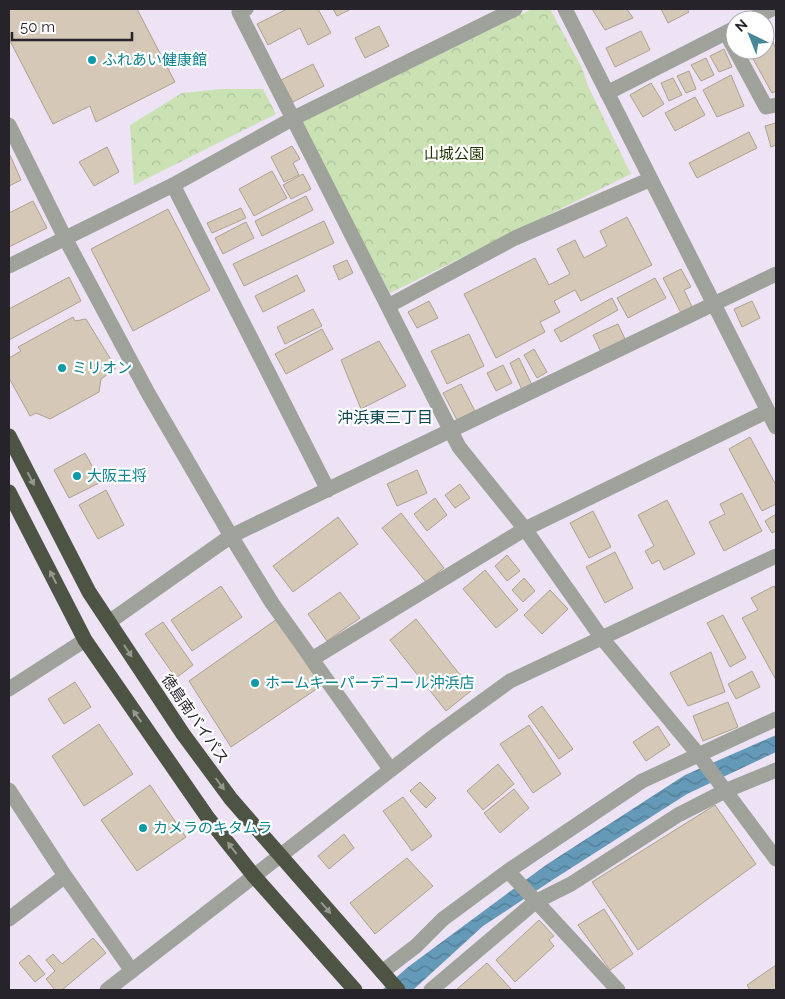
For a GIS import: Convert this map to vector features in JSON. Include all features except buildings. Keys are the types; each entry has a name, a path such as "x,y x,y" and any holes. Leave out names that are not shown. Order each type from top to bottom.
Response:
{"highway":[{"name":"徳島南バイパス","path":"9,436 89,592 183,734 231,799 398,990"},
{"path":"9,492 85,640 208,818 254,876 355,990"}],"street":[{"path":"246,9 239,12 458,447 525,529 601,637 698,754 776,859"},
{"path":"9,266 173,185 292,119 515,9"},
{"path":"565,9 776,427"},
{"path":"606,92 725,32"},
{"path":"744,60 766,107 776,105"},
{"path":"9,125 65,238 148,393 232,536 272,603 390,769"},
{"path":"388,306 515,238 651,179"},
{"path":"173,185 328,490"},
{"path":"109,622 232,536 776,274"},
{"path":"312,659 525,529 768,411"},
{"path":"107,990 390,769 510,681 776,556"},
{"path":"9,689 85,640"},
{"path":"384,975 443,919 508,871 642,781 776,719"},
{"path":"431,990 535,902 572,884 678,815 725,790 776,770"},
{"path":"9,790 65,876 132,970"},
{"path":"508,871 618,990"},
{"path":"9,919 65,876"}],"green space":[{"name":"山城公園","path":"532,9 550,9 582,68 588,86 631,174 390,293 300,123"},
{"path":"221,89 263,89 276,114 134,185 130,125 182,93"}],"water":[{"path":"776,735 776,752 687,794 554,879 483,926 413,990 382,990 408,967 546,865 685,775"}],"place":[{"name":"ふれあい健康館","path":"92,60"},
{"name":"ミリオン","path":"62,368"},
{"name":"大阪王将","path":"77,476"},
{"name":"ホームキーパーデコール沖浜店","path":"255,683"},
{"name":"カメラのキタムラ","path":"143,828"}],"district":[{"name":"沖浜東三丁目","path":"385,417"}]}
